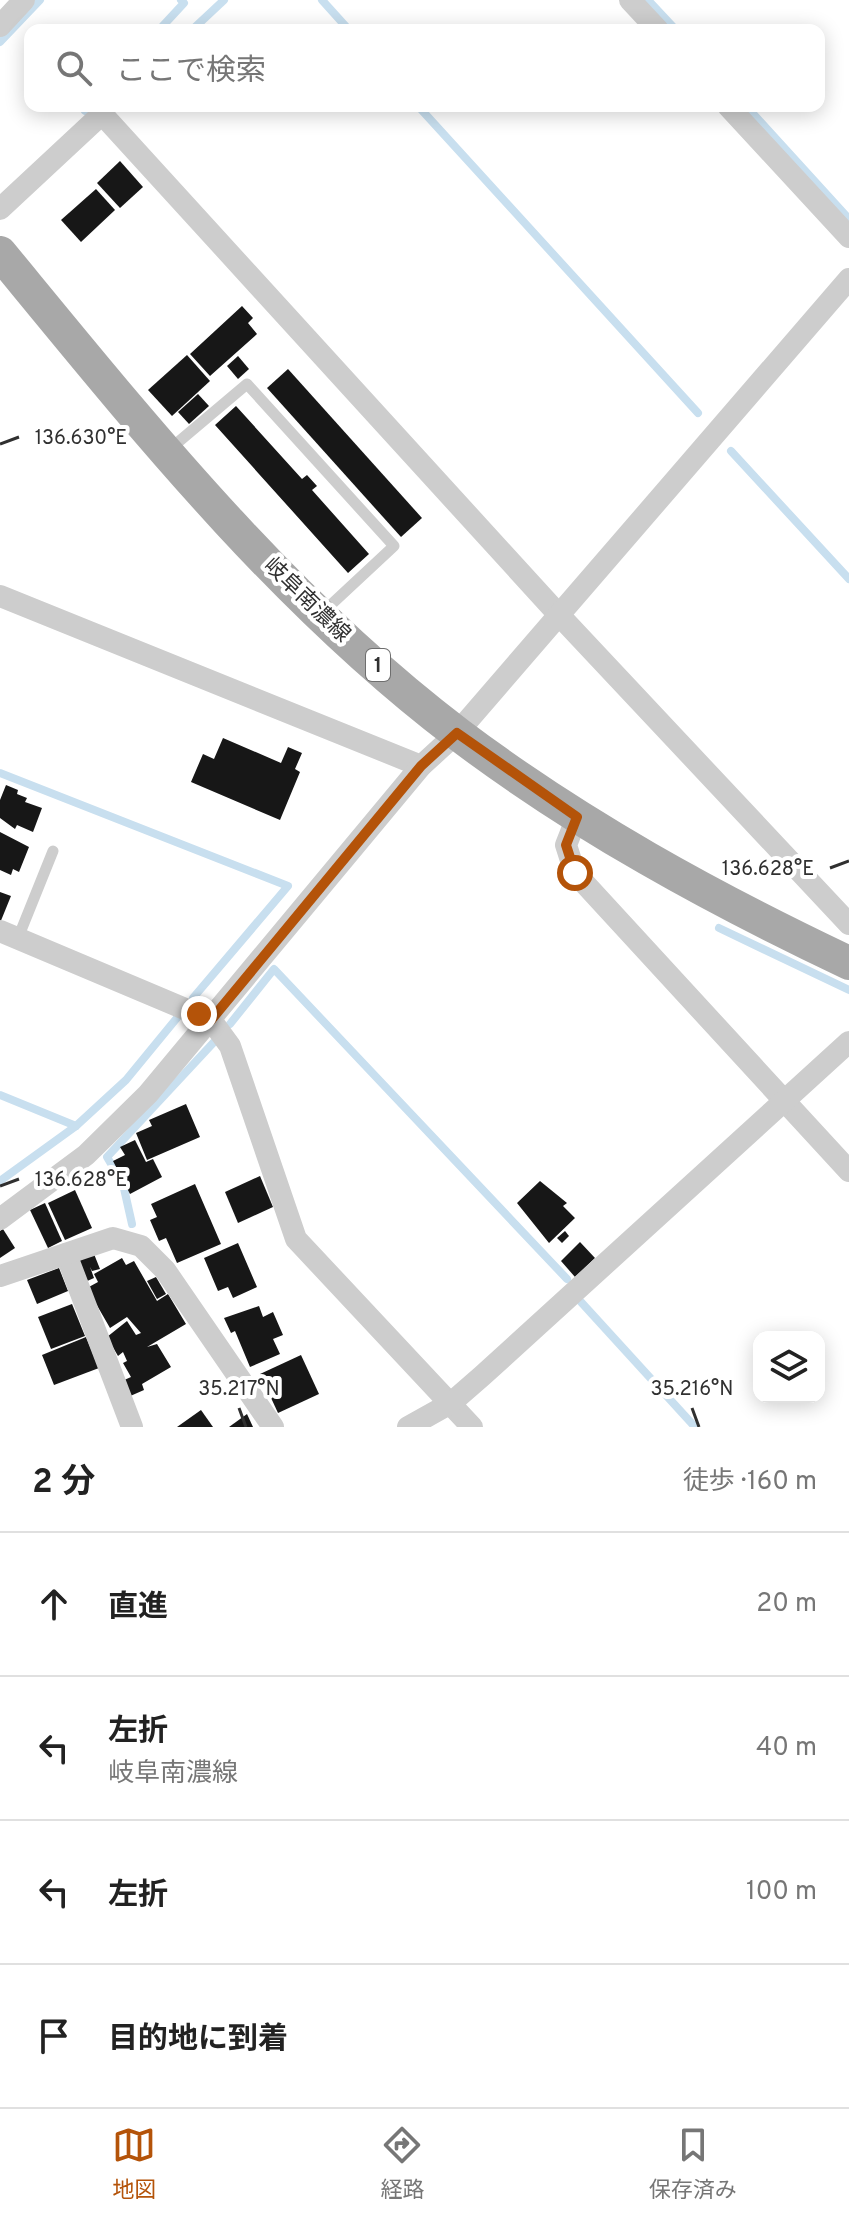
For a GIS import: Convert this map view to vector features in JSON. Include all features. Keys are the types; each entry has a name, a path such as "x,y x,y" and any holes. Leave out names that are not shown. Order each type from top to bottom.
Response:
{"main road":[{"name":"岐阜南濃線","path":"0,253 223,516 321,614 457,733 577,817 725,904 849,963"}],"street":[{"path":"0,26 24,0"},
{"path":"630,0 652,24"},
{"path":"734,112 849,237"},
{"path":"0,209 102,114 559,615 849,924"},
{"path":"0,1219 86,1155 148,1094 421,766 457,733 849,279"},
{"path":"0,596 421,766"},
{"path":"577,817 566,845 575,873 849,1171"},
{"path":"9,934 211,1020 230,1046 296,1239 472,1427"},
{"path":"408,1427 451,1403 849,1042"},
{"path":"0,1276 113,1238 141,1246 165,1270 273,1427"},
{"path":"66,1254 132,1427"}],"lane":[{"path":"168,451 247,384 394,546 321,614"},
{"path":"9,934 53,851"}],"building":[{"path":"120,161 143,187 120,208 97,183"},
{"path":"96,189 115,210 81,242 61,220"},
{"path":"242,306 253,318 248,323 257,334 210,376 190,354"},
{"path":"187,355 210,381 172,416 148,390"},
{"path":"238,356 249,369 238,379 227,366"},
{"path":"288,369 422,518 401,537 267,388"},
{"path":"198,394 209,406 189,424 178,412"},
{"path":"236,406 302,479 307,475 317,486 312,490 369,554 348,573 215,425"},
{"path":"223,738 281,763 288,747 302,753 295,769 300,772 280,820 191,782 203,754 214,759"},
{"path":"6,785 27,798 25,802 42,808 33,832 17,825 15,829 0,818 0,800"},
{"path":"0,832 29,847 19,872 13,869 11,875 0,870"},
{"path":"0,892 11,896 0,923"},
{"path":"186,1104 200,1137 147,1160 136,1133 152,1126 149,1120"},
{"path":"135,1140 146,1162 153,1159 162,1177 130,1194 113,1161 125,1155 120,1147"},
{"path":"92,1168 102,1183 93,1189 83,1174"},
{"path":"260,1176 273,1207 238,1223 225,1192"},
{"path":"540,1181 567,1203 563,1206 575,1218 549,1243 517,1203"},
{"path":"195,1184 221,1244 177,1263 166,1238 159,1241 150,1220 157,1217 151,1204"},
{"path":"75,1190 92,1228 65,1240 48,1203"},
{"path":"45,1203 62,1241 48,1248 30,1210"},
{"path":"3,1229 15,1248 0,1258 0,1231"},
{"path":"565,1231 569,1236 562,1243 557,1238"},
{"path":"580,1242 595,1258 575,1277 561,1261"},
{"path":"238,1243 257,1287 233,1298 228,1287 218,1291 204,1258"},
{"path":"94,1254 100,1269 92,1271 90,1267 94,1278 85,1282 76,1262"},
{"path":"122,1258 126,1265 134,1261 157,1301 168,1294 186,1324 147,1347 157,1344 171,1367 142,1384 144,1390 128,1397 122,1381 131,1377 123,1363 127,1361 123,1352 118,1356 107,1337 127,1321 136,1335 141,1333 127,1317 110,1328 87,1288 98,1282 94,1274"},
{"path":"59,1268 68,1291 37,1304 27,1280"},
{"path":"156,1277 166,1294 157,1299 147,1281"},
{"path":"72,1304 85,1336 51,1349 38,1317"},
{"path":"259,1306 263,1317 273,1312 283,1335 273,1339 280,1354 250,1367 235,1331 231,1333 224,1318"},
{"path":"86,1337 99,1368 54,1385 42,1355"},
{"path":"301,1355 319,1394 278,1413 260,1374"},
{"path":"201,1410 213,1427 177,1427"},
{"path":"247,1414 253,1427 229,1427"}],"waterway":[{"path":"0,42 40,0"},
{"path":"165,24 184,3 181,0"},
{"path":"198,24 224,0"},
{"path":"322,0 344,24"},
{"path":"648,0 670,24"},
{"path":"423,112 698,413"},
{"path":"751,112 849,219"},
{"path":"731,451 849,579"},
{"path":"0,773 288,886 193,998"},
{"path":"719,928 849,990"},
{"path":"230,1024 274,969 567,1279"},
{"path":"0,1181 76,1126 126,1080 181,1013"},
{"path":"132,1224 123,1184 107,1157 214,1042"},
{"path":"0,1095 76,1126"},
{"path":"581,1302 695,1427"}],"route":[{"path":"199,1014 211,1020 421,766 457,733 577,817 566,845 575,873"}]}
